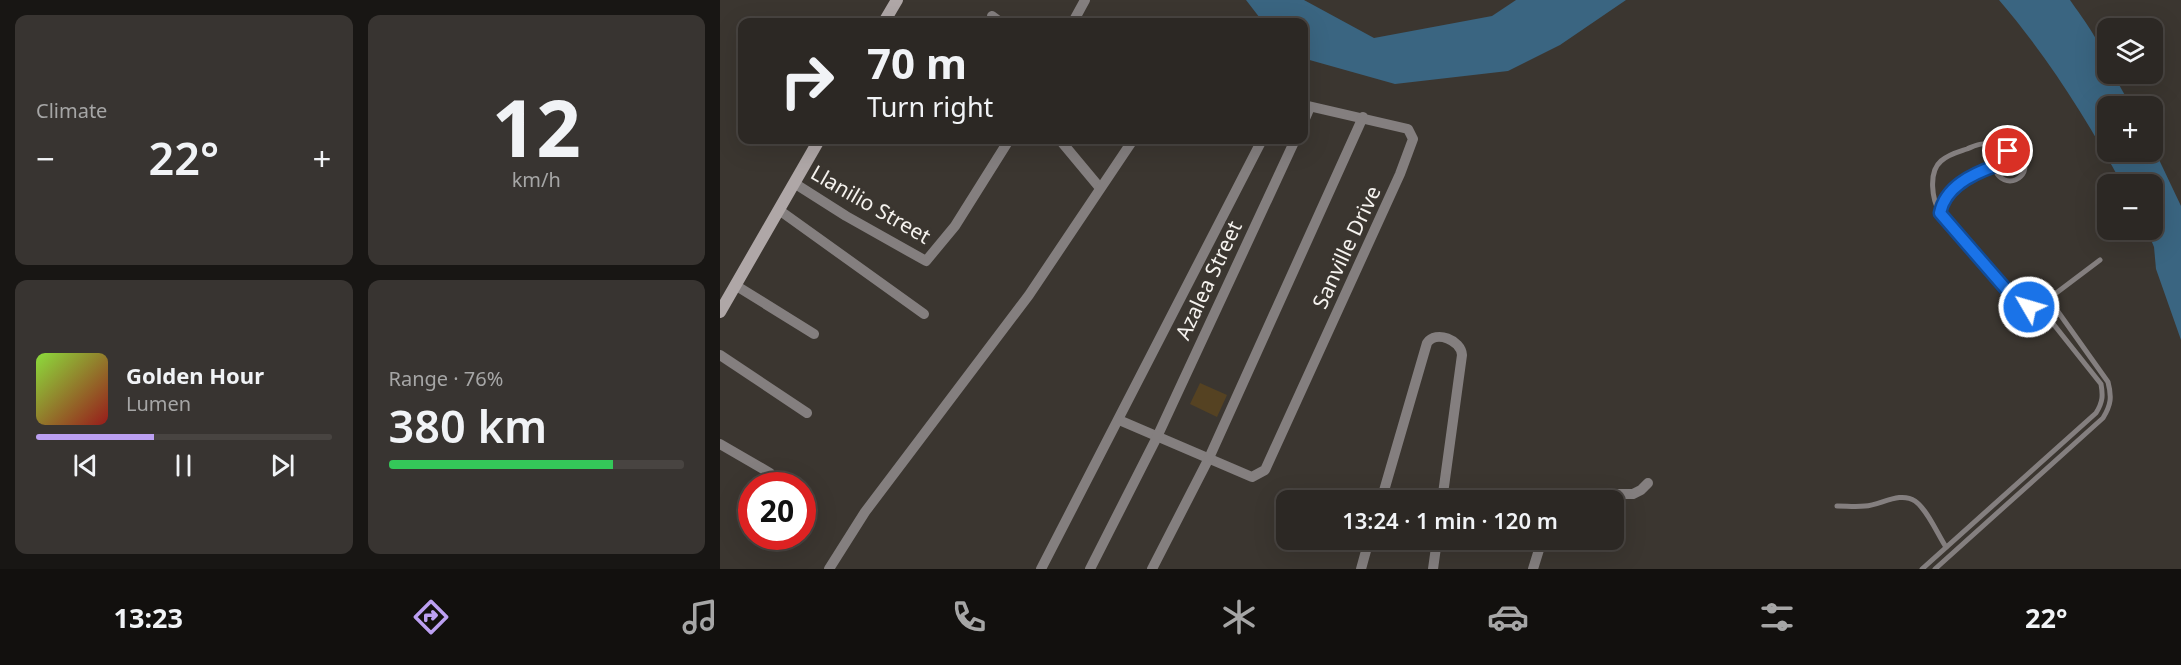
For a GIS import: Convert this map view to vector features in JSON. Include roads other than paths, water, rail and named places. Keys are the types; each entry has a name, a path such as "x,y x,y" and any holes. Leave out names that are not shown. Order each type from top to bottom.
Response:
{"street":[{"path":"886,18 897,0"},
{"path":"1075,18 1085,0"},
{"name":"Sanville Drive","path":"1209,458 1252,477 1265,470 1400,174 1413,140 1408,129 1308,106"},
{"path":"1152,569 1209,458 1363,117"},
{"path":"720,312 817,144"},
{"name":"Llanilio Street","path":"794,183 846,216 926,261 955,226 1006,144"},
{"path":"1063,144 1100,188"},
{"path":"829,569 872,503 1029,295 1130,144"},
{"path":"1041,569 1260,144"},
{"name":"Azalea Street","path":"1090,569 1157,436 1293,144"},
{"path":"778,210 924,314"},
{"path":"735,285 814,334"},
{"path":"1384,490 1426,343 1430,338 1436,336 1455,341 1461,347 1462,355 1444,490"},
{"path":"720,355 807,413"},
{"path":"1119,420 1209,458"},
{"path":"720,444 768,472"},
{"path":"1624,494 1633,494 1648,483"},
{"path":"1361,569 1366,550"},
{"path":"1433,569 1436,550"},
{"path":"1533,569 1539,550"}],"lane":[{"path":"1999,156 1989,146 1982,144 1951,154 1942,160 1935,170 1934,204 2018,303 2029,307 2039,306 2100,260"},
{"path":"2008,151 2018,153 2025,161 2025,171 2019,179 2008,181 1999,176 1995,166 1999,156 2008,151"},
{"path":"1940,213 1942,204 1953,188 1970,177 1995,166"},
{"path":"1935,569 2103,418 2110,408 2112,396 2108,382 2049,299"},
{"path":"1922,569 2096,413 2101,405 2103,395 2101,384 2039,306"},
{"path":"1838,506 1868,506 1896,498 1915,501 1946,547"}],"water":[{"path":"1246,0 1304,0 1374,38 1492,16 1516,0 1626,0 1560,45 1508,71 1395,84 1308,60 1308,18 1260,18"},
{"path":"1999,0 2070,0 2088,25 2097,41 2097,84 2119,84 2125,96 2097,96 2097,140 2034,43"},
{"path":"2110,162 2160,162 2181,206 2181,340 2156,269 2151,240 2163,240 2163,174 2116,174"}]}
